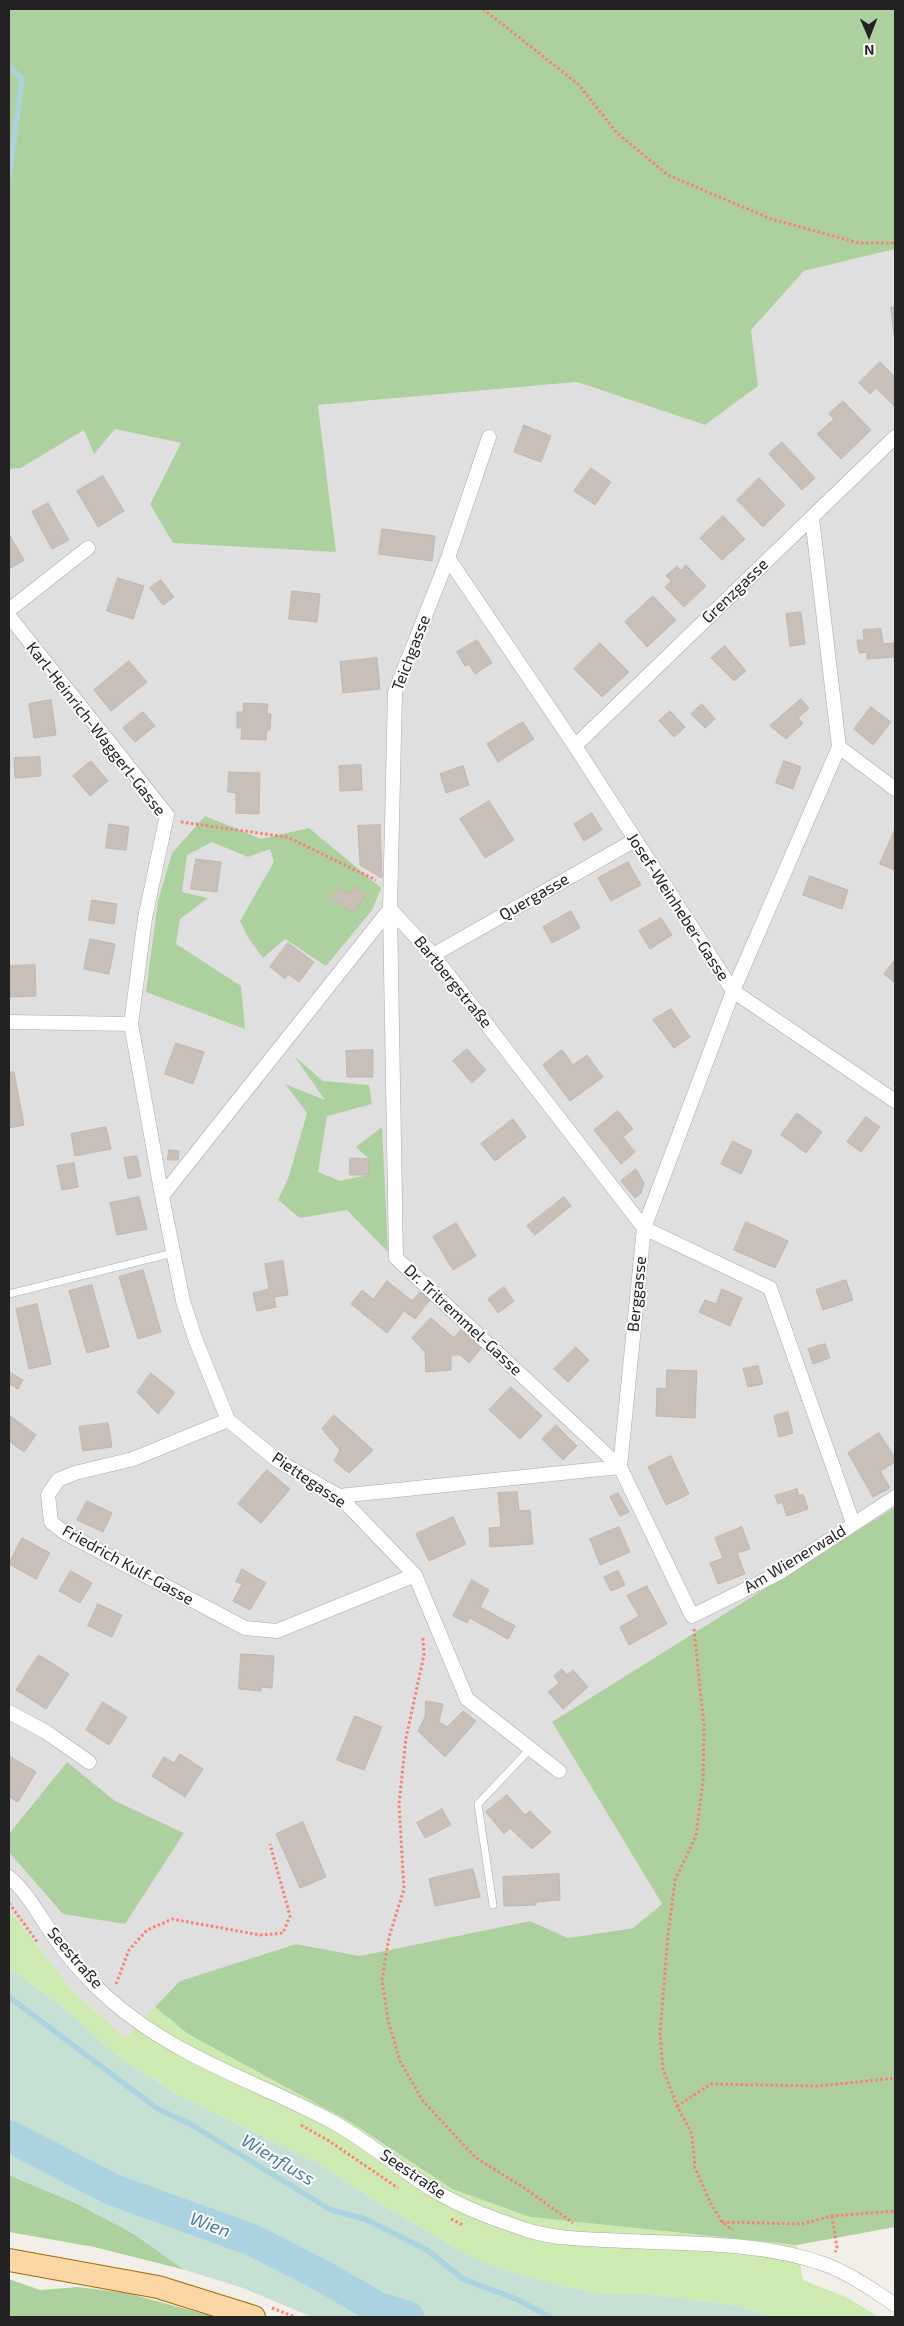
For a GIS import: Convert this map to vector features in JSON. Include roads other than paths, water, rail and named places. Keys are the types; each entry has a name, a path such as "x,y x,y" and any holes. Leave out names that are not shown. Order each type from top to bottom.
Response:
{"main road":[{"path":"9,2260 158,2287 254,2317"}],"street":[{"name":"Teichgasse","path":"390,909 395,692 448,558 489,437"},
{"name":"Grenzgasse","path":"575,746 895,437"},
{"path":"812,518 839,747 895,789"},
{"path":"9,610 88,548"},
{"name":"Josef-Weinheber-Gasse","path":"448,558 575,746 733,991"},
{"name":"Karl-Heinrich-Waggerl-Gasse","path":"9,616 167,815 145,918 131,1024"},
{"name":"Josef-Weinheber-Gasse","path":"733,991 839,747"},
{"name":"Quergasse","path":"433,955 635,840"},
{"path":"162,1196 390,909"},
{"name":"Bartbergstraße","path":"390,909 433,955 644,1228"},
{"name":"Dr. Tritremmel-Gasse","path":"390,909 396,1258 620,1467 692,1616"},
{"path":"644,1228 733,991 895,1102"},
{"path":"9,1022 131,1024 162,1196"},
{"name":"Piettegasse","path":"162,1196 188,1317 228,1420 278,1461 339,1496 415,1575 468,1700 559,1771"},
{"name":"Berggasse","path":"620,1467 644,1228 770,1288 854,1523"},
{"name":"Friedrich Kulf-Gasse","path":"228,1420 133,1459 58,1480 48,1495 50,1522 65,1533 245,1628 277,1631 415,1575"},
{"path":"339,1496 620,1467"},
{"name":"Am Wienerwald","path":"692,1616 779,1572 895,1497"},
{"path":"9,1712 46,1732 89,1762"},
{"name":"Seestraße","path":"9,1877 19,1885 57,1941 89,1978 128,2015 170,2042 309,2109 352,2133 435,2191 483,2216 534,2232 596,2239 747,2248 781,2253 826,2264 875,2290 895,2305"}],"lane":[{"path":"9,1294 173,1253"},
{"path":"493,1904 478,1804 530,1749"}],"waterway":[{"path":"9,66 22,79 9,177"},
{"name":"Wienfluss","path":"9,1997 158,2109 190,2124 331,2210 365,2219 427,2250 463,2279 516,2299 550,2317"},
{"name":"Wien","path":"9,2136 111,2189 252,2240 317,2273 378,2308 408,2317"}]}
